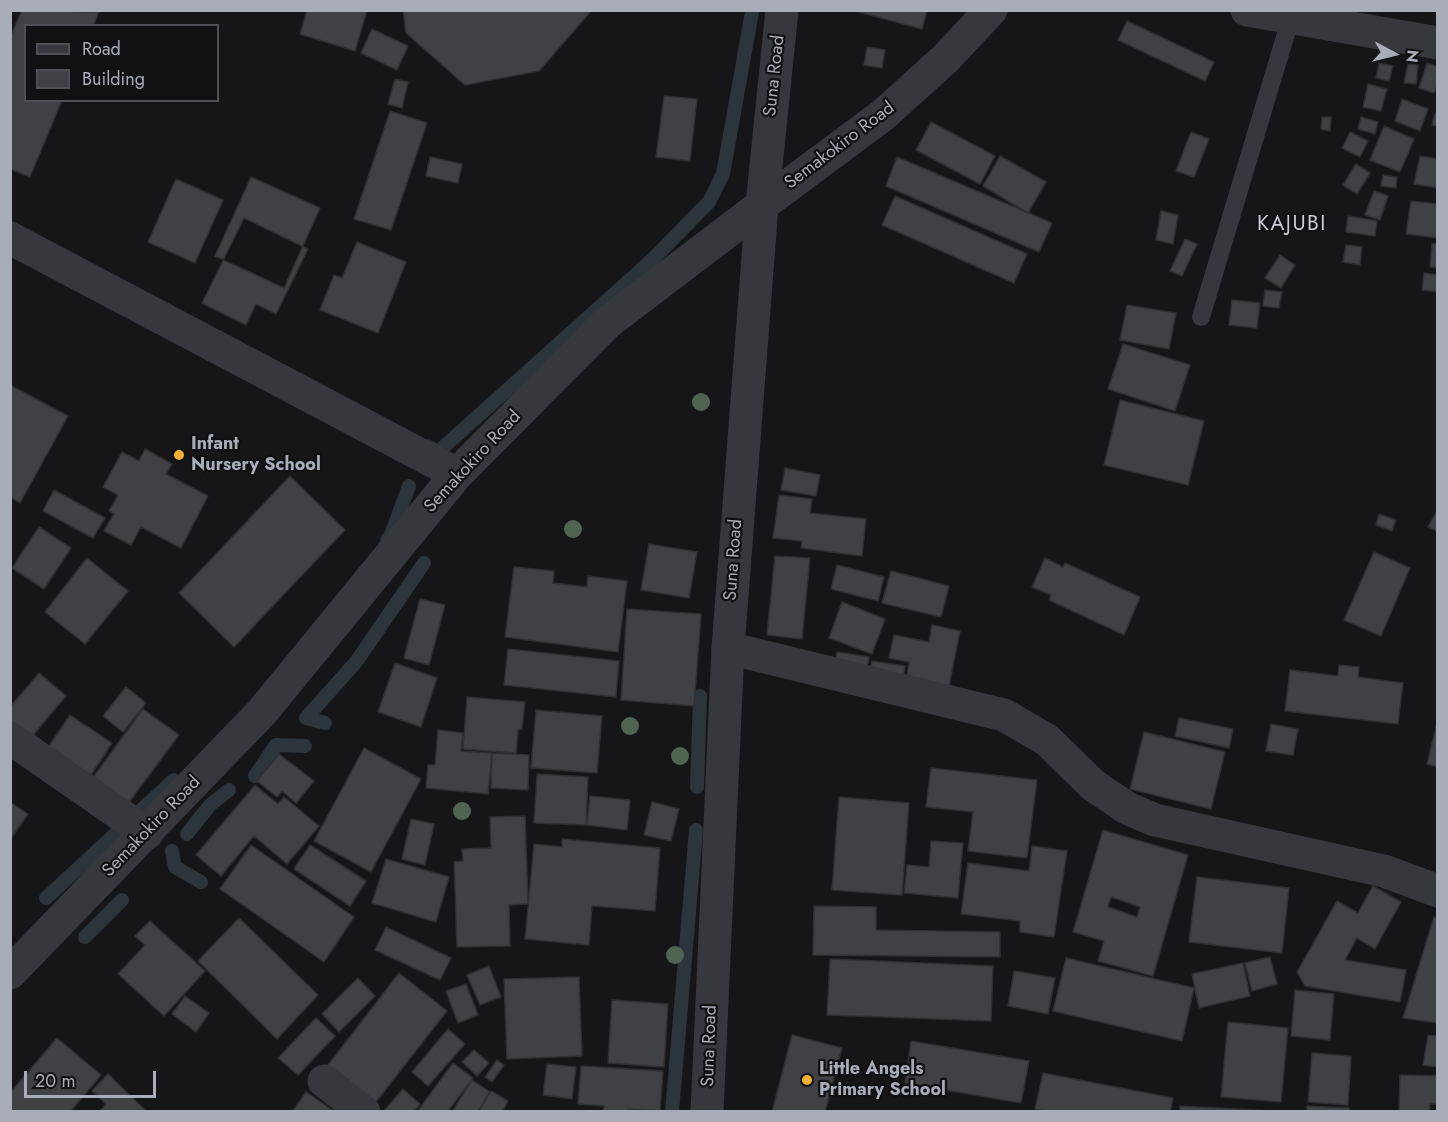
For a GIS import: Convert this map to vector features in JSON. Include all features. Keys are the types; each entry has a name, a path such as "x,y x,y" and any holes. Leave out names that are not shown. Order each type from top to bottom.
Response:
{"street":[{"name":"Suna Road","path":"707,1112 728,648 762,205 782,10"},
{"name":"Semakokiro Road","path":"10,973 262,712 457,474 607,323 883,115 945,59 991,10"},
{"path":"1247,10 1437,43"},
{"path":"10,238 457,474"},
{"path":"728,648 1004,715 1047,740 1093,785 1127,808 1155,820 1384,872 1437,891"},
{"path":"10,738 147,833"},
{"path":"324,1081 364,1112"}],"lane":[{"path":"1201,316 1291,17"}],"building":[{"path":"22,10 99,12 94,24 24,24 24,102 61,102 30,177 10,169 10,38"},
{"path":"307,10 367,10 355,51 300,34"},
{"path":"403,10 592,10 539,71 465,85 406,33"},
{"path":"859,10 927,10 922,29 859,12"},
{"path":"1127,21 1214,62 1205,81 1118,40"},
{"path":"372,29 408,46 397,70 361,53"},
{"path":"867,47 885,50 882,68 864,65"},
{"path":"1379,63 1393,66 1389,81 1376,78"},
{"path":"1427,63 1438,67 1438,83 1434,93 1419,88"},
{"path":"1408,64 1418,65 1416,84 1404,83"},
{"path":"395,79 408,82 402,108 388,104"},
{"path":"1368,84 1387,89 1381,111 1363,107"},
{"path":"664,96 697,99 690,161 656,157"},
{"path":"1402,99 1428,109 1420,131 1395,121"},
{"path":"390,111 427,123 391,230 354,219"},
{"path":"1435,113 1438,114 1438,126 1432,125"},
{"path":"1322,117 1331,117 1330,131 1321,129"},
{"path":"1361,117 1378,122 1375,134 1358,129"},
{"path":"931,122 995,156 980,184 916,150"},
{"path":"1384,126 1414,139 1400,172 1370,160"},
{"path":"1191,132 1209,139 1194,177 1176,171"},
{"path":"1350,132 1368,141 1360,157 1342,148"},
{"path":"1000,156 1046,182 1028,213 983,186"},
{"path":"1420,156 1438,159 1438,188 1414,184"},
{"path":"430,157 462,164 458,183 426,176"},
{"path":"897,157 1052,223 1039,252 886,186"},
{"path":"1356,164 1370,173 1357,194 1343,185"},
{"path":"1383,175 1397,177 1396,188 1381,186"},
{"path":"251,177 320,208 284,288 215,256"},
{"path":"176,179 223,200 195,263 148,242"},
{"path":"1374,191 1388,196 1380,220 1365,215"},
{"path":"895,196 1027,254 1014,283 882,225"},
{"path":"1411,201 1438,204 1438,238 1406,234"},
{"path":"1161,211 1178,215 1173,244 1156,240"},
{"path":"1348,216 1377,221 1375,236 1346,232"},
{"path":"244,218 308,249 276,314 256,304 246,325 202,303"},
{"path":"1185,239 1197,244 1182,276 1170,271"},
{"path":"357,242 406,262 378,333 320,310 334,275 342,278"},
{"path":"1432,244 1438,244 1438,268 1430,267"},
{"path":"1346,245 1362,247 1360,265 1343,262"},
{"path":"1280,255 1295,265 1281,288 1265,278"},
{"path":"1424,273 1438,275 1438,292 1422,290"},
{"path":"1265,290 1282,292 1279,308 1263,306"},
{"path":"1232,300 1260,303 1257,328 1229,325"},
{"path":"1127,305 1176,313 1169,349 1120,340"},
{"path":"1123,344 1190,365 1175,411 1108,389"},
{"path":"10,385 68,416 20,503 10,497"},
{"path":"1120,400 1204,421 1188,485 1104,465"},
{"path":"145,449 172,464 166,474 208,496 181,548 141,527 131,545 104,531 114,514 109,511 118,495 103,487 122,452 139,461"},
{"path":"785,468 820,475 816,496 781,490"},
{"path":"290,476 345,530 234,647 179,593"},
{"path":"54,490 105,518 93,538 43,511"},
{"path":"779,495 812,499 810,513 866,519 862,556 801,548 802,541 773,538"},
{"path":"1438,509 1438,532 1428,527"},
{"path":"1379,514 1396,520 1392,531 1376,525"},
{"path":"39,527 71,548 44,589 12,568"},
{"path":"649,544 697,552 689,598 641,590"},
{"path":"1374,552 1410,568 1381,636 1344,620"},
{"path":"775,556 810,558 802,639 767,635"},
{"path":"87,558 128,591 85,644 45,612"},
{"path":"1045,558 1063,567 1065,563 1140,597 1124,635 1049,600 1051,595 1032,587"},
{"path":"837,565 884,577 878,601 831,589"},
{"path":"514,567 554,571 553,583 587,587 588,576 627,581 618,652 505,637"},
{"path":"891,571 949,586 941,617 882,603"},
{"path":"420,599 445,605 429,665 404,658"},
{"path":"842,602 885,619 872,654 829,638"},
{"path":"627,609 701,614 694,706 621,700"},
{"path":"932,625 960,631 948,691 906,683 909,662 889,658 894,635 929,642"},
{"path":"508,649 619,661 616,697 504,685"},
{"path":"837,652 869,657 866,675 834,670"},
{"path":"872,661 905,666 902,685 869,680"},
{"path":"395,663 437,678 421,727 378,712"},
{"path":"1339,665 1359,667 1358,677 1403,683 1398,724 1285,711 1290,670 1338,676"},
{"path":"39,673 66,696 29,740 10,724 10,707"},
{"path":"126,687 146,703 123,732 103,716"},
{"path":"467,697 525,702 522,729 518,730 516,753 463,749"},
{"path":"143,709 179,735 124,809 89,783"},
{"path":"536,710 602,716 597,773 531,768"},
{"path":"70,715 112,743 89,778 47,749"},
{"path":"1179,718 1233,729 1229,748 1175,736"},
{"path":"1438,719 1438,767 1427,764"},
{"path":"1271,724 1298,729 1293,755 1266,751"},
{"path":"438,730 463,733 461,751 492,753 488,794 426,788 428,765 435,765"},
{"path":"1144,732 1225,752 1211,809 1130,789"},
{"path":"364,748 421,779 371,872 314,841"},
{"path":"492,753 529,755 528,790 491,788"},
{"path":"279,754 314,781 296,803 282,791 277,797 257,781"},
{"path":"931,768 1037,780 1027,858 968,851 973,812 926,807"},
{"path":"537,774 588,777 586,825 534,823"},
{"path":"255,785 278,804 284,797 319,826 287,864 254,836 221,876 196,855"},
{"path":"590,796 630,800 627,830 587,825"},
{"path":"839,797 909,803 902,895 832,890"},
{"path":"10,802 28,814 10,840"},
{"path":"652,802 679,809 671,841 644,835"},
{"path":"525,816 528,904 509,905 510,946 457,947 454,862 463,861 462,849 491,848 490,817"},
{"path":"411,819 434,824 425,865 402,859"},
{"path":"1103,830 1188,855 1153,976 1098,961 1104,941 1073,932","holes":["1111,897 1140,907 1137,917 1108,907"]},
{"path":"562,839 660,848 655,911 592,906 589,945 525,939 534,844 562,847"},
{"path":"931,841 963,843 958,898 904,893 907,865 929,867"},
{"path":"251,845 354,917 324,962 220,889"},
{"path":"310,845 366,881 350,906 294,869"},
{"path":"1032,846 1067,851 1054,937 1020,932 1020,921 961,914 968,863 1029,871"},
{"path":"386,859 449,877 436,922 372,903"},
{"path":"1197,877 1289,888 1282,953 1189,942"},
{"path":"1373,886 1401,902 1375,949 1357,938 1345,960 1406,970 1400,1002 1305,986 1297,972 1337,901 1358,913"},
{"path":"814,906 876,907 876,930 1000,932 1000,957 813,955"},
{"path":"1434,917 1438,918 1438,1023 1403,1018"},
{"path":"239,918 318,995 277,1039 198,961"},
{"path":"150,921 205,971 164,1016 118,974 145,945 135,936"},
{"path":"386,927 451,958 440,980 375,950"},
{"path":"1270,957 1277,984 1252,991 1245,963"},
{"path":"1066,958 1194,988 1182,1041 1053,1011"},
{"path":"830,959 993,966 991,1021 827,1015"},
{"path":"1243,963 1250,996 1199,1008 1192,974"},
{"path":"489,966 501,997 480,1005 467,975"},
{"path":"1014,971 1055,978 1048,1014 1008,1006"},
{"path":"399,973 447,1011 372,1107 325,1069"},
{"path":"579,977 582,1056 507,1059 504,979"},
{"path":"358,978 375,996 339,1032 322,1014"},
{"path":"466,984 478,1015 458,1023 446,991"},
{"path":"1295,990 1334,994 1330,1040 1291,1036"},
{"path":"185,996 209,1013 196,1032 172,1014"},
{"path":"612,1000 668,1004 664,1067 608,1063"},
{"path":"316,1018 335,1036 298,1075 278,1058"},
{"path":"1228,1022 1288,1028 1281,1102 1221,1097"},
{"path":"448,1029 465,1044 428,1086 412,1072"},
{"name":"Little Angels Primary School","path":"792,1035 842,1048 825,1112 772,1112"},
{"path":"1428,1035 1438,1036 1438,1067 1423,1065"},
{"path":"57,1038 101,1075 70,1112 10,1112 10,1093"},
{"path":"911,1041 1029,1061 1021,1103 905,1083"},
{"path":"474,1050 489,1063 477,1076 462,1062"},
{"path":"1312,1053 1351,1056 1348,1105 1308,1102"},
{"path":"497,1060 504,1065 492,1082 485,1077"},
{"path":"453,1063 473,1078 447,1112 417,1112"},
{"path":"547,1064 576,1067 572,1099 543,1095"},
{"path":"581,1066 663,1071 660,1111 628,1109 628,1112 603,1112 604,1106 578,1104"},
{"path":"1043,1073 1173,1098 1170,1112 1049,1112 1035,1109"},
{"path":"108,1074 146,1112 99,1112 106,1104 92,1091"},
{"path":"1400,1075 1438,1076 1438,1104 1430,1104 1429,1112 1399,1112"},
{"path":"472,1080 490,1092 478,1112 452,1112"},
{"path":"403,1089 420,1104 414,1112 383,1112"},
{"path":"491,1091 508,1101 502,1112 478,1112"},
{"path":"306,1092 335,1112 292,1112"},
{"path":"1180,1106 1272,1111 1180,1112"},
{"path":"1307,1106 1349,1108 1349,1112 1307,1112"}],"waterway":[{"path":"427,446 438,452 652,260 709,202 723,174 752,12"},
{"path":"387,540 391,535 409,486"},
{"path":"325,723 306,718 356,662 424,563"},
{"path":"697,787 700,696"},
{"path":"255,776 276,745 305,746"},
{"path":"46,898 174,780"},
{"path":"187,834 210,805 229,790"},
{"path":"672,1112 696,830"},
{"path":"172,851 175,867 201,882"},
{"path":"85,937 122,900"}],"place":[{"name":"Infant Nursery School","path":"179,455"},
{"name":"Little Angels Primary School","path":"807,1080"}],"district":[{"name":"KAJUBI","path":"1292,225"}]}
